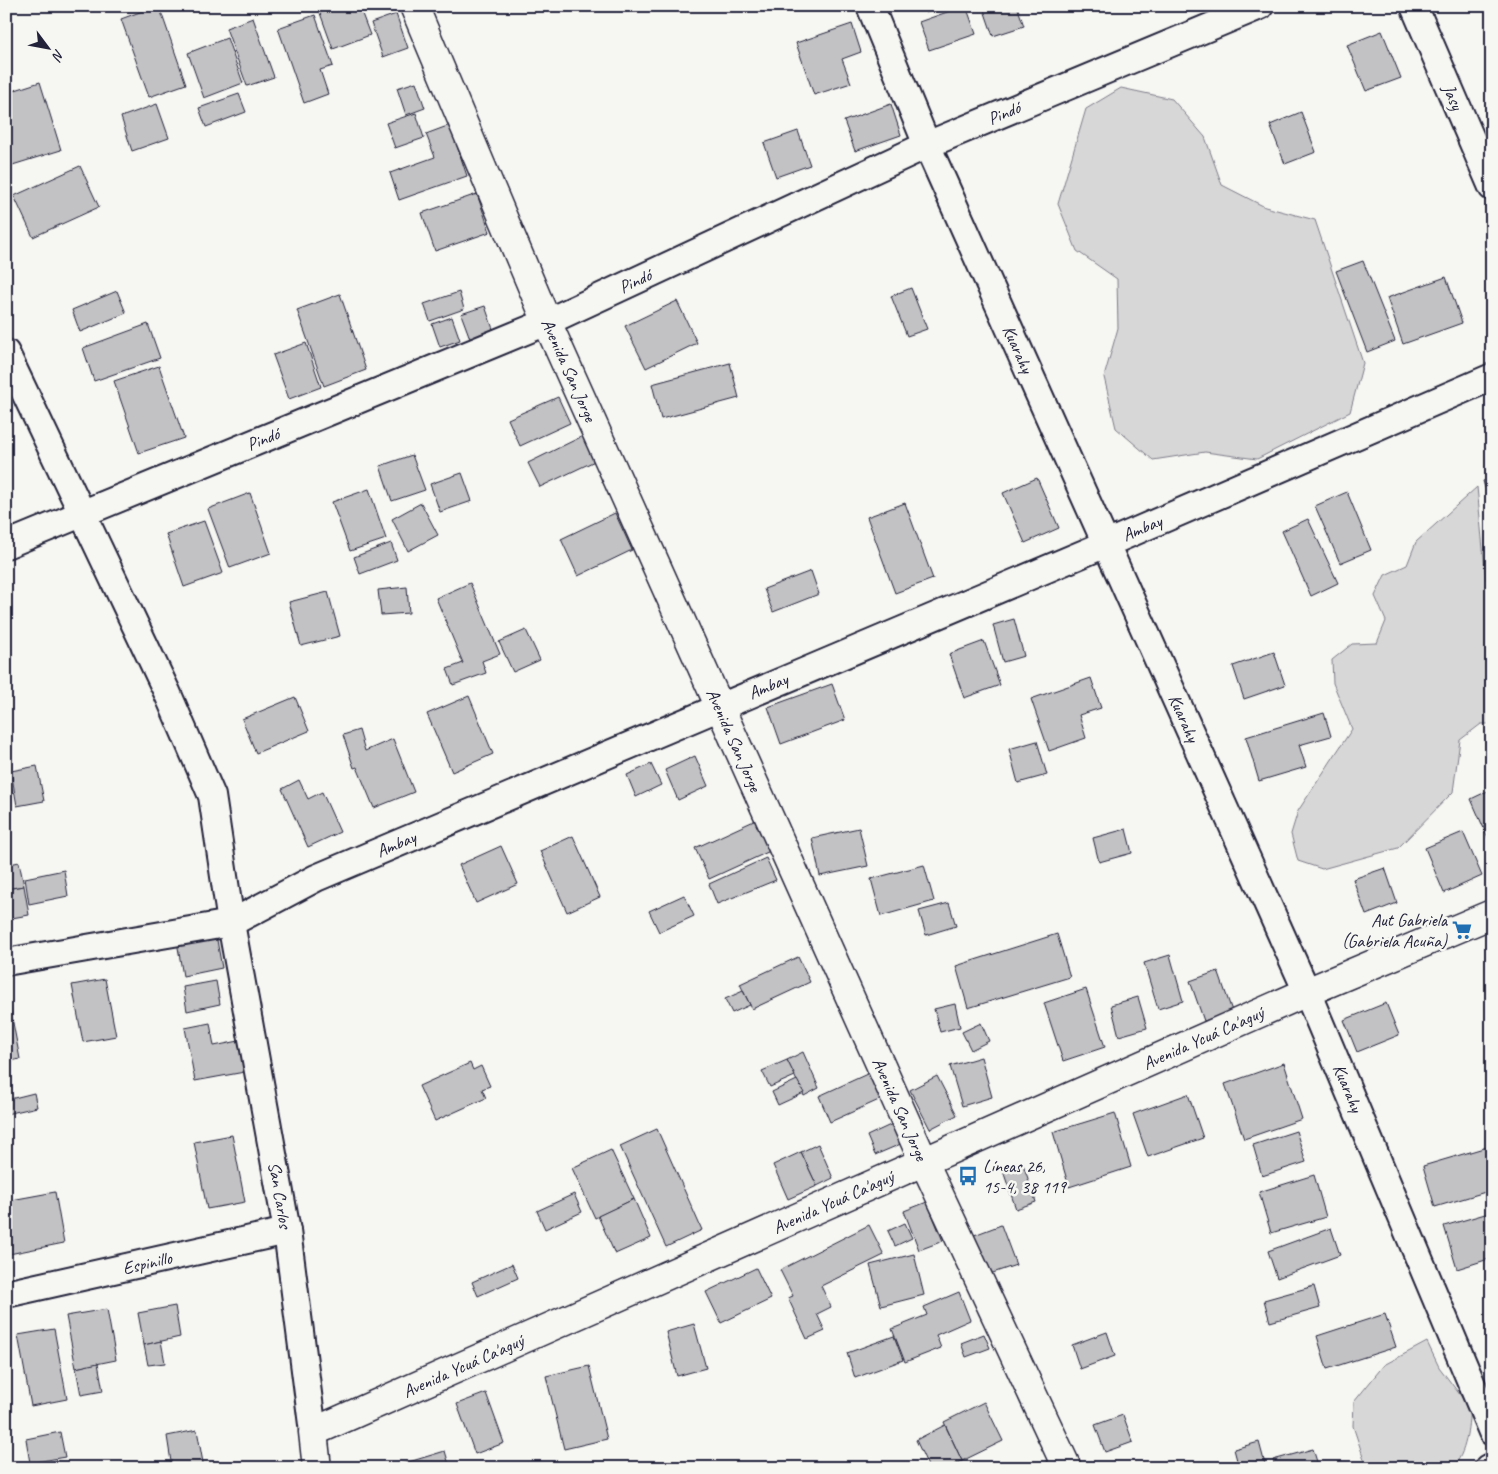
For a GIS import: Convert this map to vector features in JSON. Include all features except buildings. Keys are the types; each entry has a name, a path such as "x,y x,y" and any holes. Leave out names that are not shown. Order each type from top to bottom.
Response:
{"street":[{"name":"Avenida San Jorge","path":"414,6 547,322 924,1162 1068,1468"},
{"name":"Kuarahy","path":"870,6 926,145 1308,992 1492,1432"},
{"name":"Pindó","path":"6,545 547,322 926,145 1260,6"},
{"name":"Jasy","path":"1414,6 1492,187"},
{"name":"San Carlos","path":"6,353 168,692 212,796 231,924 287,1231 318,1468"},
{"name":"Ambay","path":"6,962 231,924 316,878 1106,544 1492,378"},
{"name":"Avenida Ycuá Ca'aguý","path":"313,1432 1308,992 1492,914"},
{"name":"Espinillo","path":"6,1294 287,1231"},
{"path":"1488,1468 1492,1466"}],"shaded area":[{"path":"1121,88 1172,99 1205,137 1222,185 1265,207 1315,220 1363,363 1350,412 1257,459 1205,452 1153,460 1116,428 1104,377 1118,328 1117,279 1077,251 1058,204 1086,109"},
{"path":"1477,487 1486,580 1492,581 1492,724 1481,724 1460,740 1453,792 1398,848 1322,869 1298,861 1291,834 1298,811 1352,729 1333,683 1332,660 1352,644 1377,643 1386,621 1375,596 1385,575 1407,565 1416,542"},
{"path":"1427,1342 1439,1367 1470,1408 1466,1440 1461,1455 1452,1468 1367,1468 1353,1426 1354,1402 1384,1365"}],"place":[{"name":"Aut Gabriela (Gabriela Acuña)","path":"1462,930"},
{"name":"Líneas 26, 15-4, 38 119","path":"968,1176"}]}
